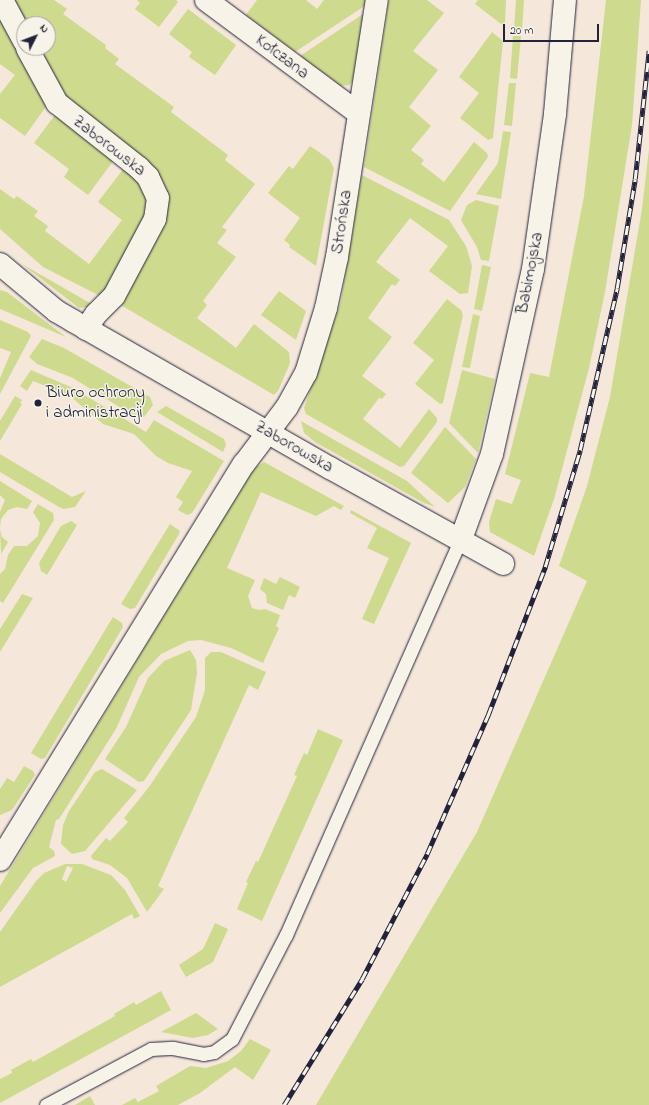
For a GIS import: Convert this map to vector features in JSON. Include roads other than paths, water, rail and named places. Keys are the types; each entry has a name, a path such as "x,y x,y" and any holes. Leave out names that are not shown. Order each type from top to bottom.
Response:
{"street":[{"path":"2,0 16,26"},
{"name":"Kołczana","path":"206,0 358,113"},
{"name":"Strońska","path":"3,850 244,464 287,407 306,373 326,308 337,257 358,113 377,0"},
{"name":"Babimojska","path":"461,539 474,510 492,454 533,268 555,114 565,0"},
{"name":"Zaborowska","path":"31,56 57,103 139,168 148,177 158,198 155,219 118,289 86,329"},
{"name":"Zaborowska","path":"0,264 56,311 86,329 268,431 330,468 461,539 503,564"}],"lane":[{"path":"46,1105 151,1049 174,1048 203,1054 214,1052 232,1039 286,935 461,539"}],"railway":[{"path":"284,1105 362,979 427,854 488,715 545,567 580,450 617,288 635,179 649,51"}],"place":[{"name":"Biuro ochrony i administracji","path":"38,403"}]}
